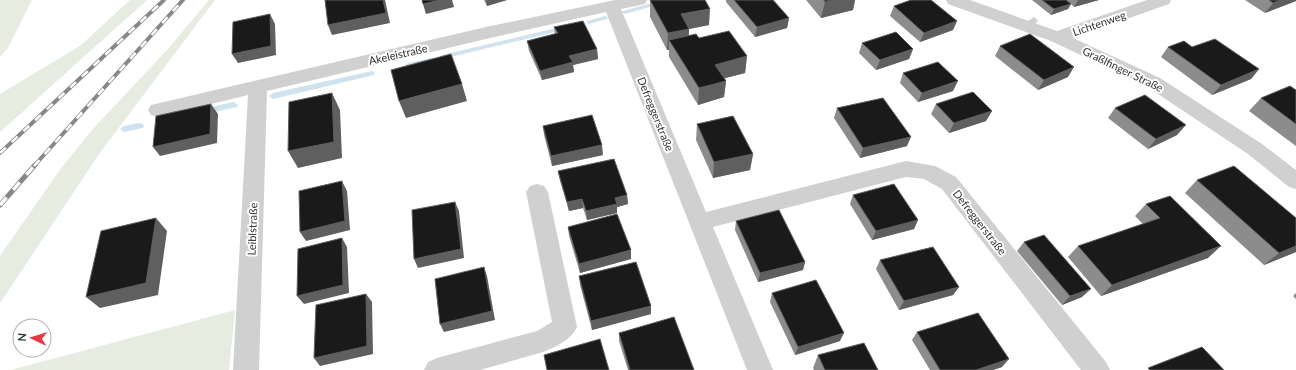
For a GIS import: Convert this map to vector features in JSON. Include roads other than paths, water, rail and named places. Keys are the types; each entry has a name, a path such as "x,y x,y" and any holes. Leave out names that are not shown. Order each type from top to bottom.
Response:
{"street":[{"name":"Akeleistraße","path":"158,110 486,33 639,0"},
{"name":"Graßlfinger Straße","path":"954,0 1030,23 1152,82 1255,149 1296,181"},
{"name":"Lichtenweg","path":"1057,37 1163,0"},
{"name":"Defreggerstraße","path":"612,7 760,370"},
{"name":"Leiblstraße","path":"246,370 258,87"},
{"name":"Defreggerstraße","path":"700,222 906,169 928,172 949,183 1097,370"},
{"path":"437,370 543,341 565,327 537,192"}],"waterway":[{"path":"625,12 669,0"},
{"path":"589,22 605,18"},
{"path":"442,57 565,28"},
{"path":"408,65 431,60"},
{"path":"273,96 372,73"},
{"path":"205,111 234,105"},
{"path":"124,129 140,126"}],"railway":[{"path":"0,153 164,0"},
{"path":"34,166 183,0"},
{"path":"0,205 35,165"}]}
